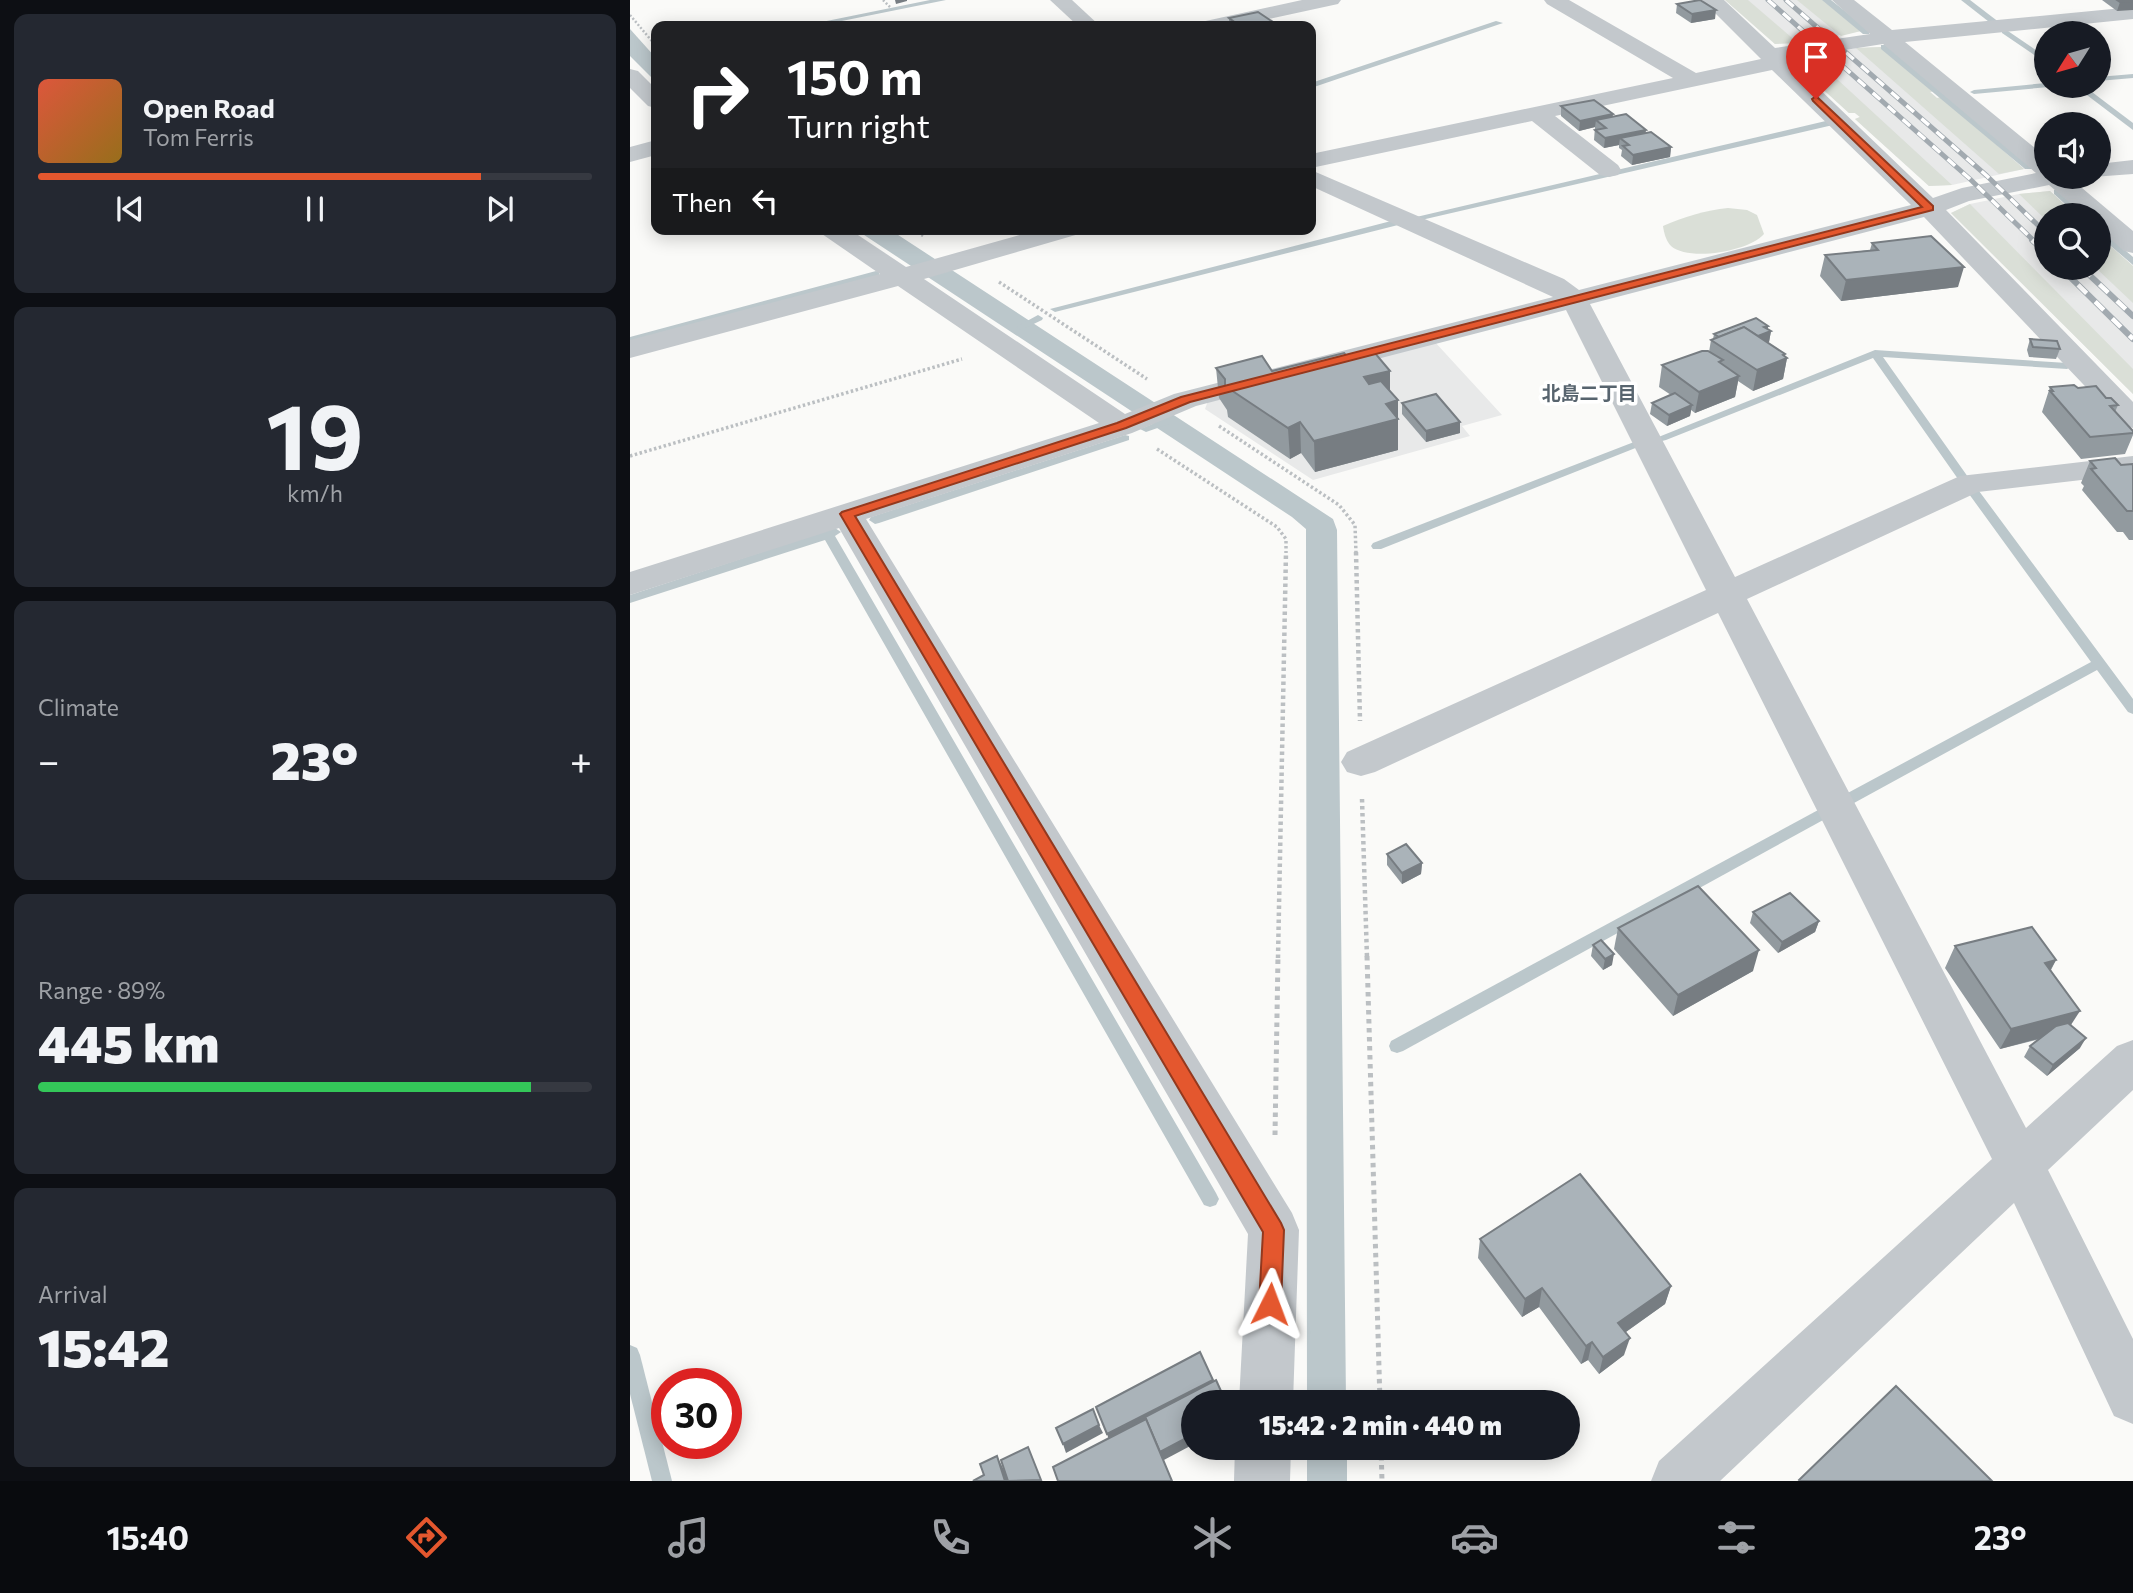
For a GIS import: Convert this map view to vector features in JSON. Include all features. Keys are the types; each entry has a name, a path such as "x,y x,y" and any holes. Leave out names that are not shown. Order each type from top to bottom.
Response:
{"street":[{"path":"1060,0 1084,21"},
{"path":"1232,21 1331,0"},
{"path":"1554,0 1692,80"},
{"path":"1712,0 1929,208 2133,419"},
{"path":"1843,0 2034,159"},
{"path":"1316,159 1692,80 1775,59 1889,37 2133,13"},
{"path":"630,76 651,97"},
{"path":"1536,113 1609,170"},
{"path":"630,155 651,149"},
{"path":"2111,170 2133,167"},
{"path":"1316,179 1555,285 1574,299 2021,1166 2133,1397"},
{"path":"630,584 1126,424 1180,402 1929,208 1962,195 2034,181"},
{"path":"2067,189 2133,245"},
{"path":"841,235 1126,424"},
{"path":"630,349 1050,235"},
{"path":"1361,762 1971,483 2133,466"},
{"path":"847,514 1274,1230 1267,1390"},
{"path":"1679,1481 2133,1060"},
{"path":"1262,1481 1263,1460"}],"path":[{"path":"883,0 890,8"},
{"path":"630,15 651,40"},
{"path":"920,235 1339,505 1355,525 1380,1390"},
{"path":"630,456 1006,346"},
{"path":"1126,424 1277,527 1286,538 1275,1147"},
{"path":"1381,1460 1382,1481"}],"shaded area":[{"path":"1725,0 1823,0 1861,31 1798,43 1775,44"},
{"path":"1725,0 1748,0 1798,43 1775,44"},
{"path":"1797,0 1823,0 1861,31 1841,36"},
{"path":"630,29 651,52 651,77 630,56"},
{"path":"1881,47 1934,91 1930,92 1937,98 1942,97 2024,169 1952,185 1929,186 1855,119 1860,117 1849,113 1794,63 1856,48"},
{"path":"1881,47 1934,91 1930,92 1937,98 1942,97 2024,169 1999,174 1856,48"},
{"path":"1813,57 1952,185 1929,186 1855,119 1860,117 1849,113 1794,63"},
{"path":"2050,191 2063,203 2034,203 2034,280 2111,280 2111,247 2133,266 2133,394 1951,213 1970,204"},
{"path":"2050,191 2063,203 2034,203 2034,208 2019,194"},
{"path":"1970,204 2034,269 2034,280 2045,280 2133,369 2133,394 1951,213"},
{"path":"1728,208 1747,210 1757,215 1764,234 1746,245 1705,254 1680,251 1668,242 1663,226 1695,214"},
{"path":"864,235 898,235 1333,519 1337,530 1346,1390 1307,1390 1306,529 1292,517"},
{"path":"2111,247 2133,266 2133,303 2109,280 2111,280"},
{"path":"1434,341 1502,415 1462,426 1470,436 1313,480 1205,409 1209,398"},
{"path":"1307,1460 1347,1460 1347,1481 1307,1481"}],"building":[{"path":"1700,0 1716,10 1692,14 1677,4"},
{"path":"1258,12 1272,21 1233,21 1229,18"},
{"path":"1594,100 1613,114 1580,121 1561,106"},
{"path":"1626,114 1646,130 1605,138 1595,130 1606,128 1596,120"},
{"path":"1651,132 1671,147 1633,155 1623,146 1629,145 1620,138"},
{"path":"1931,236 1964,267 1846,280 1825,255 1878,250 1872,243"},
{"path":"1756,318 1771,331 1758,336 1744,327 1719,337 1714,334"},
{"path":"1744,327 1787,358 1757,370 1711,340"},
{"path":"2030,339 2057,341 2060,349 2033,347"},
{"path":"1708,351 1723,360 1719,362 1739,376 1699,392 1662,365"},
{"path":"1344,353 1349,359 1375,353 1390,371 1364,377 1369,384 1381,381 1398,400 1386,404 1398,419 1314,441 1300,422 1288,428 1225,386 1225,379 1216,368 1262,356 1272,371"},
{"path":"2074,385 2078,388 2096,386 2106,398 2111,398 2118,405 2110,406 2133,433 2090,437 2050,391 2053,391 2050,387"},
{"path":"1675,393 1692,405 1669,415 1652,403"},
{"path":"1436,394 1460,422 1426,431 1402,403"},
{"path":"2115,458 2121,465 2133,464 2133,511 2127,511 2091,469 2096,468 2090,461"},
{"path":"1406,844 1422,863 1402,873 1387,854"},
{"path":"1698,886 1759,950 1678,995 1618,928"},
{"path":"1790,893 1819,921 1782,942 1753,912"},
{"path":"2032,927 2056,960 2045,963 2080,1011 2011,1029 1955,946"},
{"path":"1601,940 1614,954 1605,959 1593,945"},
{"path":"2068,1023 2086,1038 2053,1065 2030,1046 2056,1026"},
{"path":"1580,1174 1671,1286 1618,1323 1630,1338 1603,1357 1592,1342 1586,1346 1542,1288 1525,1299 1480,1239"},
{"path":"1200,1352 1213,1380 1193,1390 1181,1390 1181,1396 1107,1434 1096,1407"},
{"path":"1216,1380 1221,1390 1197,1390"},
{"path":"1896,1386 1992,1481 1799,1480"},
{"path":"1181,1398 1181,1441 1160,1452 1145,1417"},
{"path":"1093,1409 1099,1425 1063,1444 1056,1428"},
{"path":"1146,1419 1172,1481 1058,1481 1053,1467"},
{"path":"1028,1447 1041,1480 1008,1481 1001,1460"},
{"path":"997,1456 1005,1481 973,1481 984,1475 980,1464"}],"waterway":[{"path":"832,21 942,0"},
{"path":"1826,0 1866,32"},
{"path":"1965,0 1996,23"},
{"path":"1316,84 1499,23"},
{"path":"2005,31 2034,52"},
{"path":"1884,47 2028,167"},
{"path":"2111,78 2133,76"},
{"path":"1974,92 2034,86"},
{"path":"2095,98 2133,127"},
{"path":"1417,218 1830,123"},
{"path":"2057,192 2069,203"},
{"path":"1055,309 1395,223"},
{"path":"2111,242 2133,262"},
{"path":"630,340 876,274"},
{"path":"1021,327 1038,318"},
{"path":"1662,438 1875,353"},
{"path":"1875,353 2067,366"},
{"path":"1875,353 1962,477"},
{"path":"1146,429 1165,422"},
{"path":"875,520 1125,438"},
{"path":"1377,546 1634,445"},
{"path":"1975,494 2133,709"},
{"path":"630,599 835,532"},
{"path":"828,535 1210,1199"},
{"path":"1849,799 2099,663"},
{"path":"1397,1046 1820,815"},
{"path":"630,1355 662,1481"}],"railway":[{"path":"1768,0 1970,179 2034,241"},
{"path":"1786,0 1987,176 2034,221"},
{"path":"2073,280 2133,339"},
{"path":"2095,280 2133,316"}],"district":[{"name":"北島二丁目","path":"1589,393"}],"route":[{"path":"1270,1304 1274,1230 847,514 1121,426 1185,400 1929,208 1816,99"}]}
